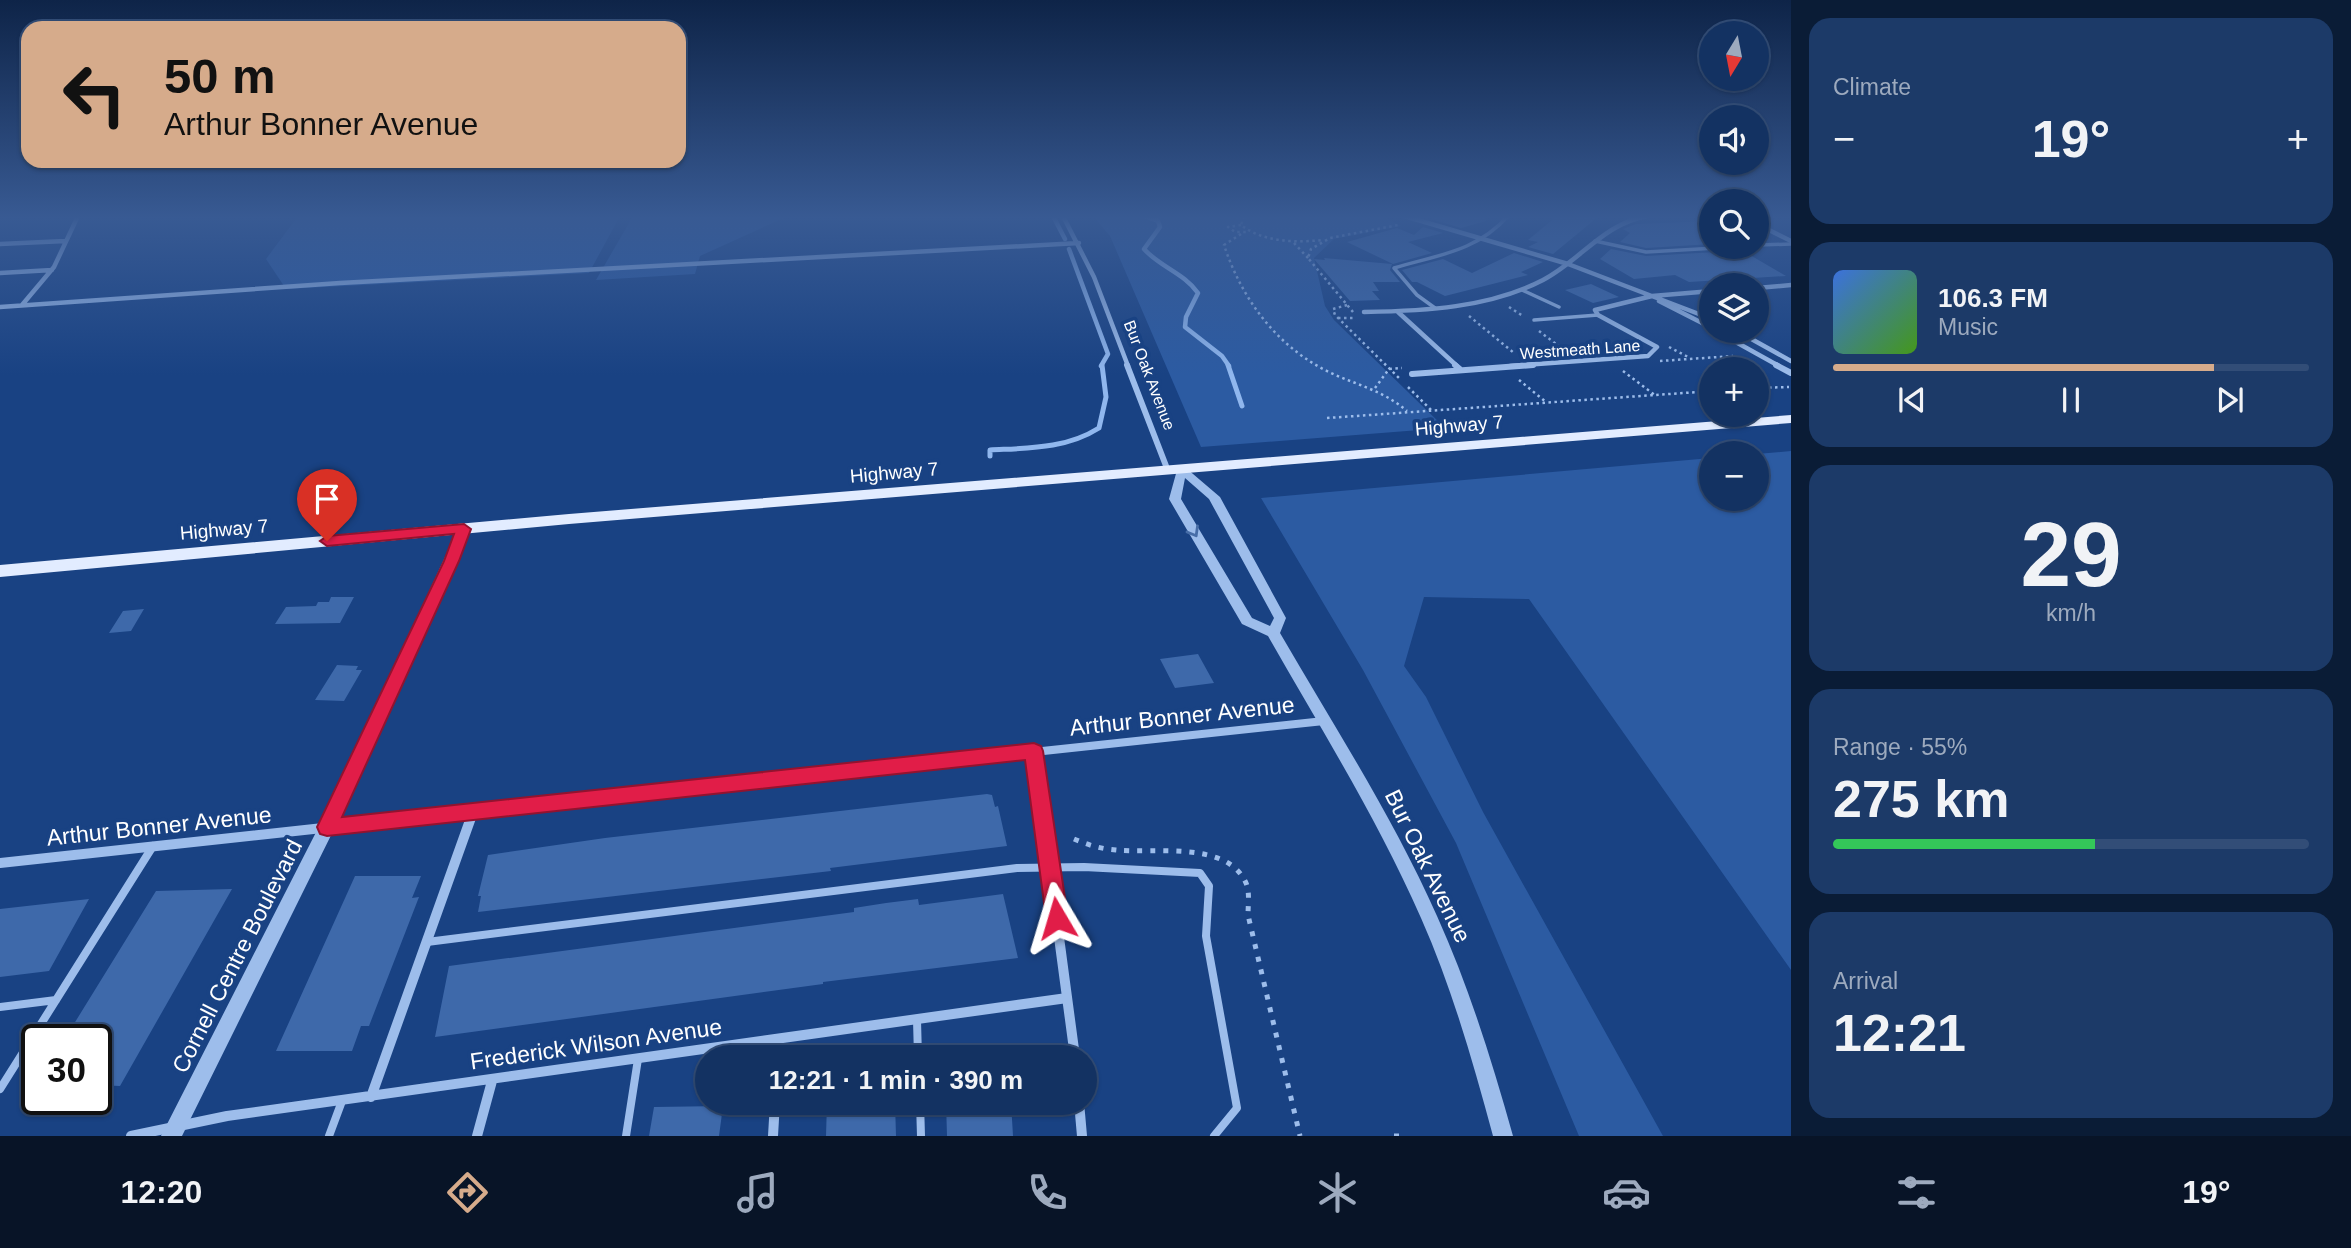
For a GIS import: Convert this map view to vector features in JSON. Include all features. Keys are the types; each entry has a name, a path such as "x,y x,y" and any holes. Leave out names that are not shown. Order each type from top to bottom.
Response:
{"main road":[{"name":"Highway 7","path":"0,571 464,529 1791,419"}],"street":[{"path":"0,307 340,283 598,269"},
{"name":"Bur Oak Avenue","path":"1089,269 1147,426 1175,470 1214,497 1280,618 1273,633"},
{"path":"1364,312 1436,308 1495,298 1522,290 1559,269"},
{"path":"1581,269 1699,313"},
{"path":"21,306 52,270"},
{"path":"0,272 52,270"},
{"path":"1769,287 1791,285"},
{"path":"1652,296 1699,292"},
{"path":"1652,296 1699,321"},
{"name":"Westmeath Lane","path":"1412,371 1461,370 1648,356 1657,347 1598,315 1595,310 1652,296"},
{"path":"1398,312 1461,370"},
{"path":"1737,343 1791,373"},
{"path":"1759,343 1791,360"},
{"name":"Bur Oak Avenue","path":"1175,470 1175,499 1247,621 1273,633 1418,891 1454,980 1503,1136"},
{"name":"Cornell Centre Boulevard","path":"174,1131 327,827 452,561 464,529"},
{"name":"Arthur Bonner Avenue","path":"0,863 1324,721"},
{"path":"1034,751 1073,1045"},
{"path":"371,1097 473,811"},
{"name":"Frederick Wilson Avenue","path":"131,1136 174,1131 227,1116 492,1081 1067,998"},
{"path":"779,1039 779,1045"},
{"path":"477,1136 492,1081"},
{"path":"773,1136 774,1115"},
{"path":"1080,1115 1082,1136"}],"lane":[{"path":"1395,269 1417,295 1436,308"},
{"path":"1522,290 1559,307"},
{"path":"1534,320 1598,315"},
{"path":"0,1089 153,846"},
{"path":"427,942 1017,868 1199,873 1209,886 1206,936 1237,1108 1214,1136"},
{"path":"0,1007 56,1000"},
{"path":"917,1020 918,1045"},
{"path":"626,1136 638,1059"},
{"path":"329,1136 342,1101"},
{"path":"920,1115 921,1136"}],"path":[{"path":"1233,269 1240,288 1292,349 1330,373 1375,388 1408,412"},
{"path":"1317,269 1347,305 1333,309 1335,315 1432,411"},
{"path":"1464,312 1514,353"},
{"path":"1652,362 1741,356"},
{"path":"1613,364 1656,396"},
{"path":"1375,388 1389,369"},
{"path":"1389,369 1412,371"},
{"path":"1519,380 1547,404"},
{"path":"1769,388 1791,388"},
{"path":"1327,418 1699,392"},
{"path":"1074,839 1094,849 1210,855 1233,866 1242,876 1248,894 1248,915 1300,1136"},
{"path":"1394,1136 1403,1136"}],"shaded area":[{"path":"273,269 591,269 589,273 286,289"},
{"path":"602,269 696,269 695,274 596,280"},
{"path":"1124,269 1317,269 1325,306 1334,320 1445,428 1201,447"},
{"path":"1791,451 1791,970 1529,599 1424,597 1404,666 1426,697 1483,812 1663,1136 1579,1136 1456,843 1363,670 1261,498 1699,459 1699,511 1769,511 1769,453"}],"building":[{"path":"1323,269 1390,269 1400,282 1373,282 1379,291 1372,291 1380,300 1350,301"},
{"path":"1464,269 1472,273 1480,269 1528,269 1521,272 1528,275 1445,296 1412,282 1402,270"},
{"path":"1617,269 1774,269 1786,276 1769,277 1769,273 1699,273 1699,281 1689,282 1675,275 1634,279"},
{"path":"1591,284 1619,297 1593,303 1565,290"},
{"path":"331,597 354,597 340,623 275,624 286,607 316,606 318,602 329,602"},
{"path":"144,609 131,631 109,633 123,611"},
{"path":"1198,654 1214,683 1175,688 1160,659"},
{"path":"337,665 358,666 356,670 362,670 344,701 315,700"},
{"path":"992,795 995,807 998,806 1007,846 830,868 831,871 478,912 481,896 478,896 488,855 605,838"},
{"path":"355,876 421,876 412,898 419,897 369,1026 361,1026 352,1051 276,1051"},
{"path":"232,889 120,1086 112,1086 112,1024 74,1024 156,891"},
{"path":"1003,894 1018,958 823,982 435,1037 449,966 854,912 854,908 886,903 918,899 919,905"},
{"path":"89,899 49,971 0,977 0,909"},
{"path":"695,1106 695,1115 722,1115 719,1136 649,1136 654,1107"},
{"path":"827,1115 895,1115 896,1136 826,1136"},
{"path":"946,1115 1012,1115 1013,1136 947,1136"}],"waterway":[{"path":"1076,269 1108,354 1101,366"},
{"path":"1169,269 1186,280 1198,293 1186,317 1185,327 1222,356 1229,366"},
{"path":"990,456 990,450 1060,444 1099,428 1106,397 1102,365"},
{"path":"1228,365 1242,406"}],"route":[{"path":"327,541 464,529 452,561 327,827 1034,751 1057,918"}]}
